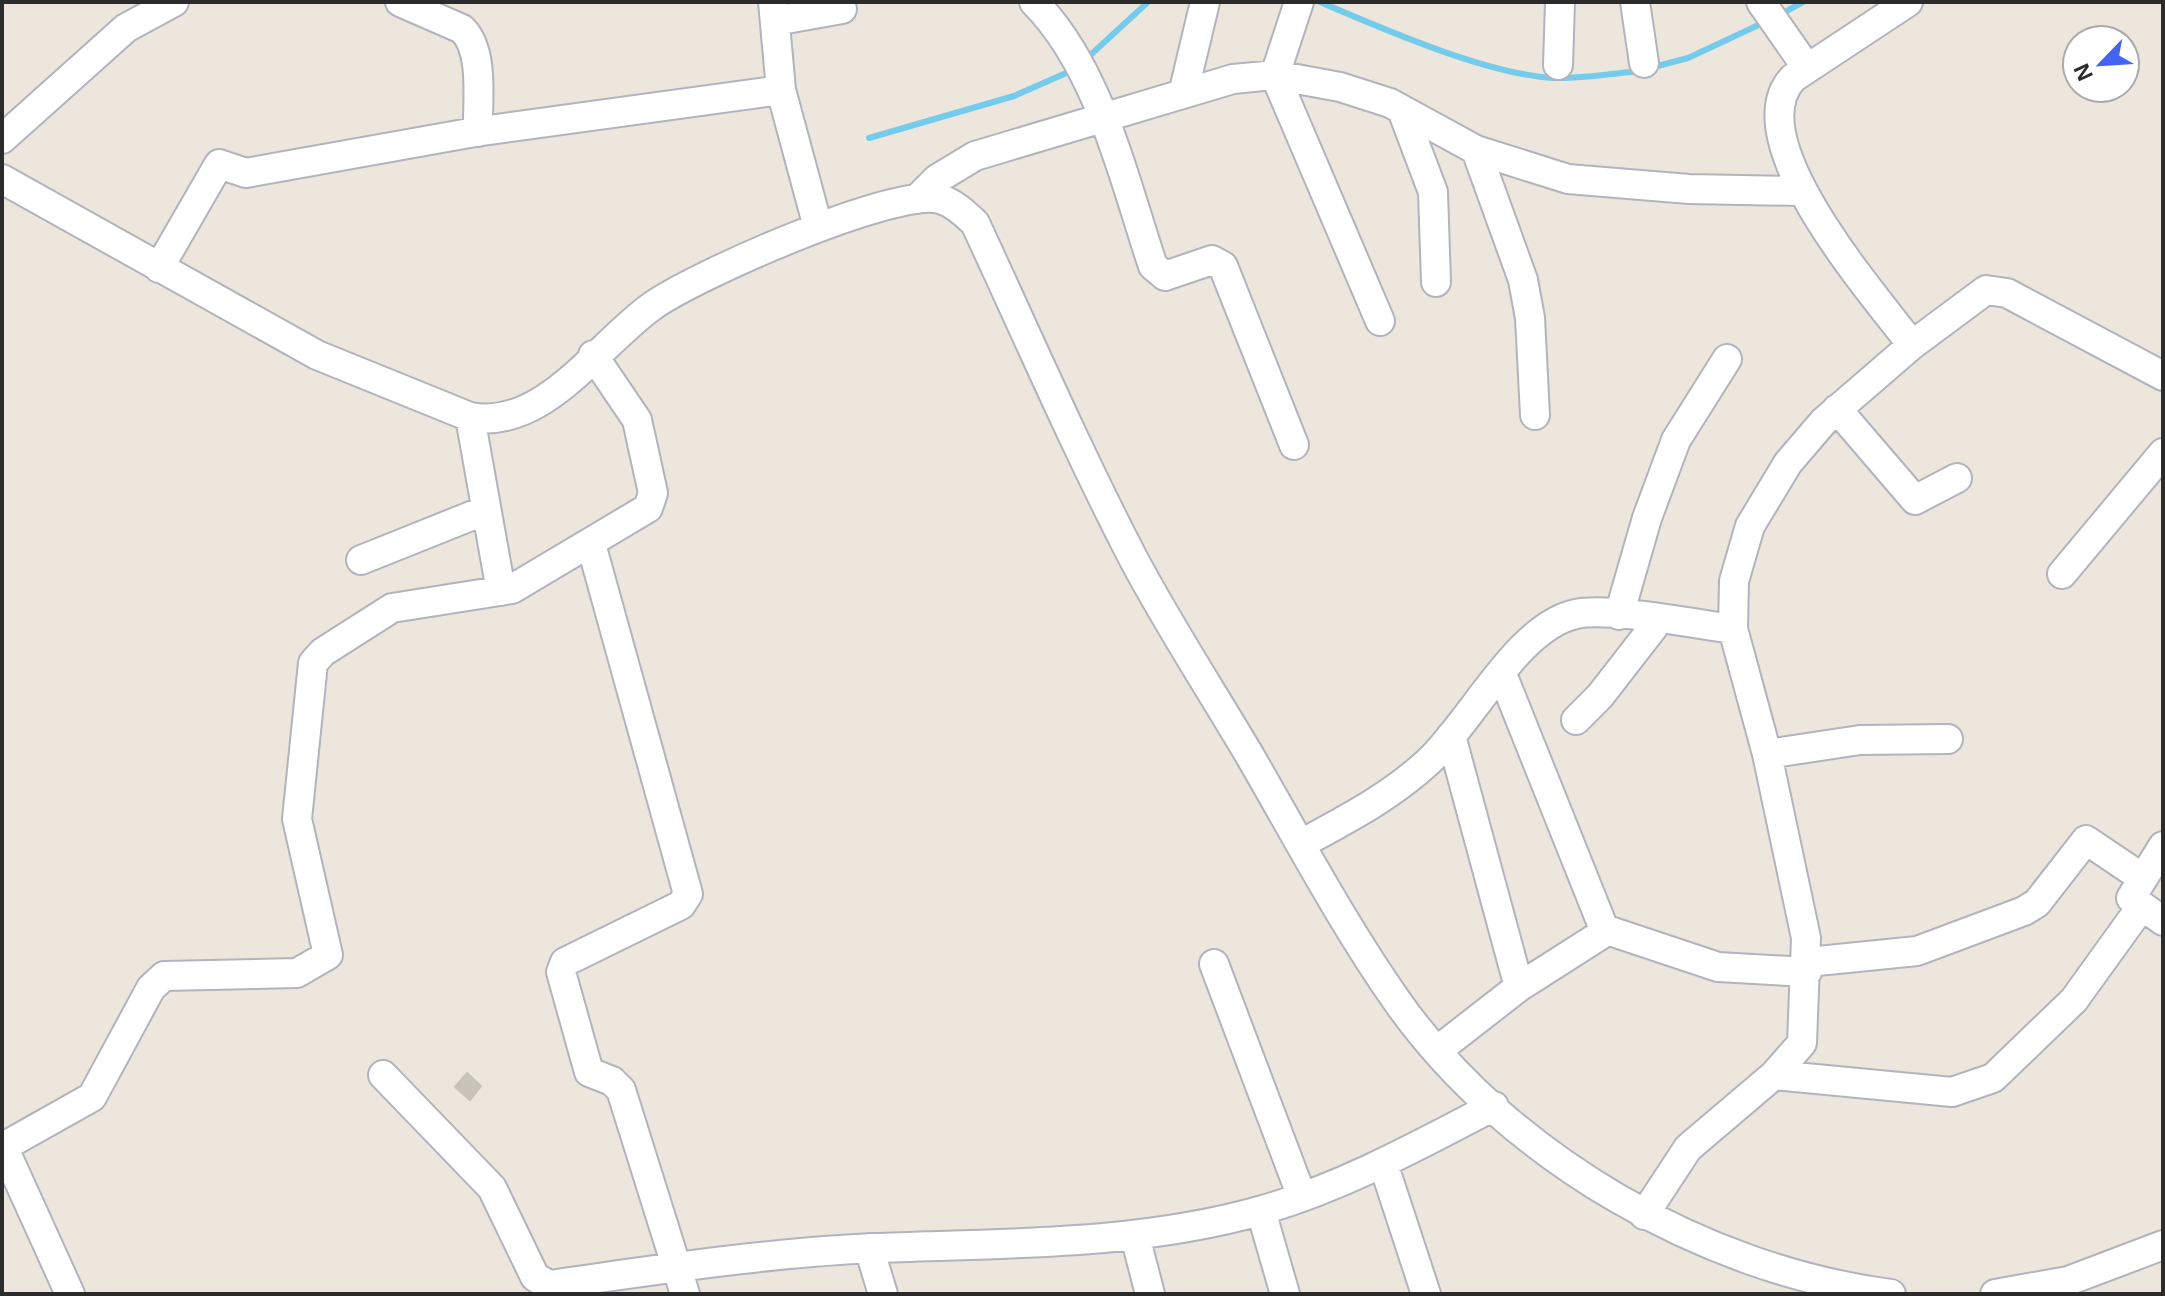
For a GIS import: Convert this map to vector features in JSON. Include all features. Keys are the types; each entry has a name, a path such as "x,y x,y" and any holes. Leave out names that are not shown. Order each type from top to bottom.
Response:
{"street":[{"path":"2,139 126,28 174,2"},
{"path":"400,2 466,32 475,53 478,132"},
{"path":"1034,2 1059,27 1102,117 1153,266 1165,276 1212,260 1223,266 1294,445"},
{"path":"1183,94 1205,2"},
{"path":"1298,2 1275,75 1380,321"},
{"path":"1558,65 1560,2"},
{"path":"1635,2 1644,63"},
{"path":"1908,2 1807,68 1784,88 1779,104 1781,131 1800,191 1912,345"},
{"path":"818,227 781,90 774,11 842,9"},
{"path":"1767,13 1807,68"},
{"path":"917,199 937,179 975,156 1233,79 1275,75 1340,87 1402,110 1476,150 1568,179 1689,189 1800,191"},
{"path":"159,268 219,164 246,173 478,132 781,90"},
{"path":"1402,110 1433,192 1436,282"},
{"path":"1476,150 1523,280 1530,318 1535,415"},
{"path":"2,179 317,355 470,417 490,421 516,415 543,399 651,306 680,288 818,227 917,199 939,198 959,208 975,223 1134,560 1400,1005 1438,1050 1494,1106 1568,1169 1644,1215 1772,1267 1891,1294"},
{"path":"1644,1215 1667,1175 1688,1148 1774,1075 1802,1043 1806,938 1767,754 1733,629 1734,581 1750,526 1788,463 1837,409 1912,345 1980,292 1992,289 2007,293 2163,376"},
{"path":"70,1294 3,1146 92,1097 151,988 164,976 297,973 328,955 297,819 313,663 323,652 392,608 501,591 531,580 648,508 653,493 637,420 593,355"},
{"path":"1619,615 1647,518 1676,440 1727,359"},
{"path":"1837,409 1915,500 1957,478"},
{"path":"470,417 501,591"},
{"path":"2062,574 2163,453"},
{"path":"361,560 486,510"},
{"path":"591,544 688,894 681,905 565,962 561,972 589,1072 612,1081 621,1090 685,1294"},
{"path":"1301,844 1396,790 1451,736 1536,633 1561,618 1591,612 1733,629"},
{"path":"1576,720 1659,620"},
{"path":"1502,674 1604,929 1718,967 1807,967 1917,951 2024,911 2037,903 2086,840 2141,877"},
{"path":"1451,736 1519,987"},
{"path":"1767,754 1860,740 1948,739"},
{"path":"1774,1075 1952,1092 1993,1078 2074,1000 2152,914 2131,898 2141,877 2163,846"},
{"path":"1438,1050 1519,987 1599,936 1604,929"},
{"path":"1214,964 1302,1197"},
{"path":"383,1075 492,1188 539,1281 549,1285 676,1267 869,1248 1135,1236 1261,1211 1302,1197 1383,1163 1494,1106"},
{"path":"1383,1163 1426,1294"},
{"path":"1261,1211 1285,1294"},
{"path":"1135,1236 1150,1294"},
{"path":"1995,1294 2068,1281 2105,1283 2163,1245"},
{"path":"869,1248 883,1294"},
{"path":"1772,1267 1782,1294"}],"building":[{"path":"467,1073 481,1086 470,1100 455,1087"}],"waterway":[{"path":"1085,60 1148,2"},
{"path":"1320,2 1435,49 1526,75 1564,78 1639,71"},
{"path":"1779,15 1803,2"},
{"path":"1650,68 1688,58 1765,22"},
{"path":"869,138 1014,96 1073,70"}]}
